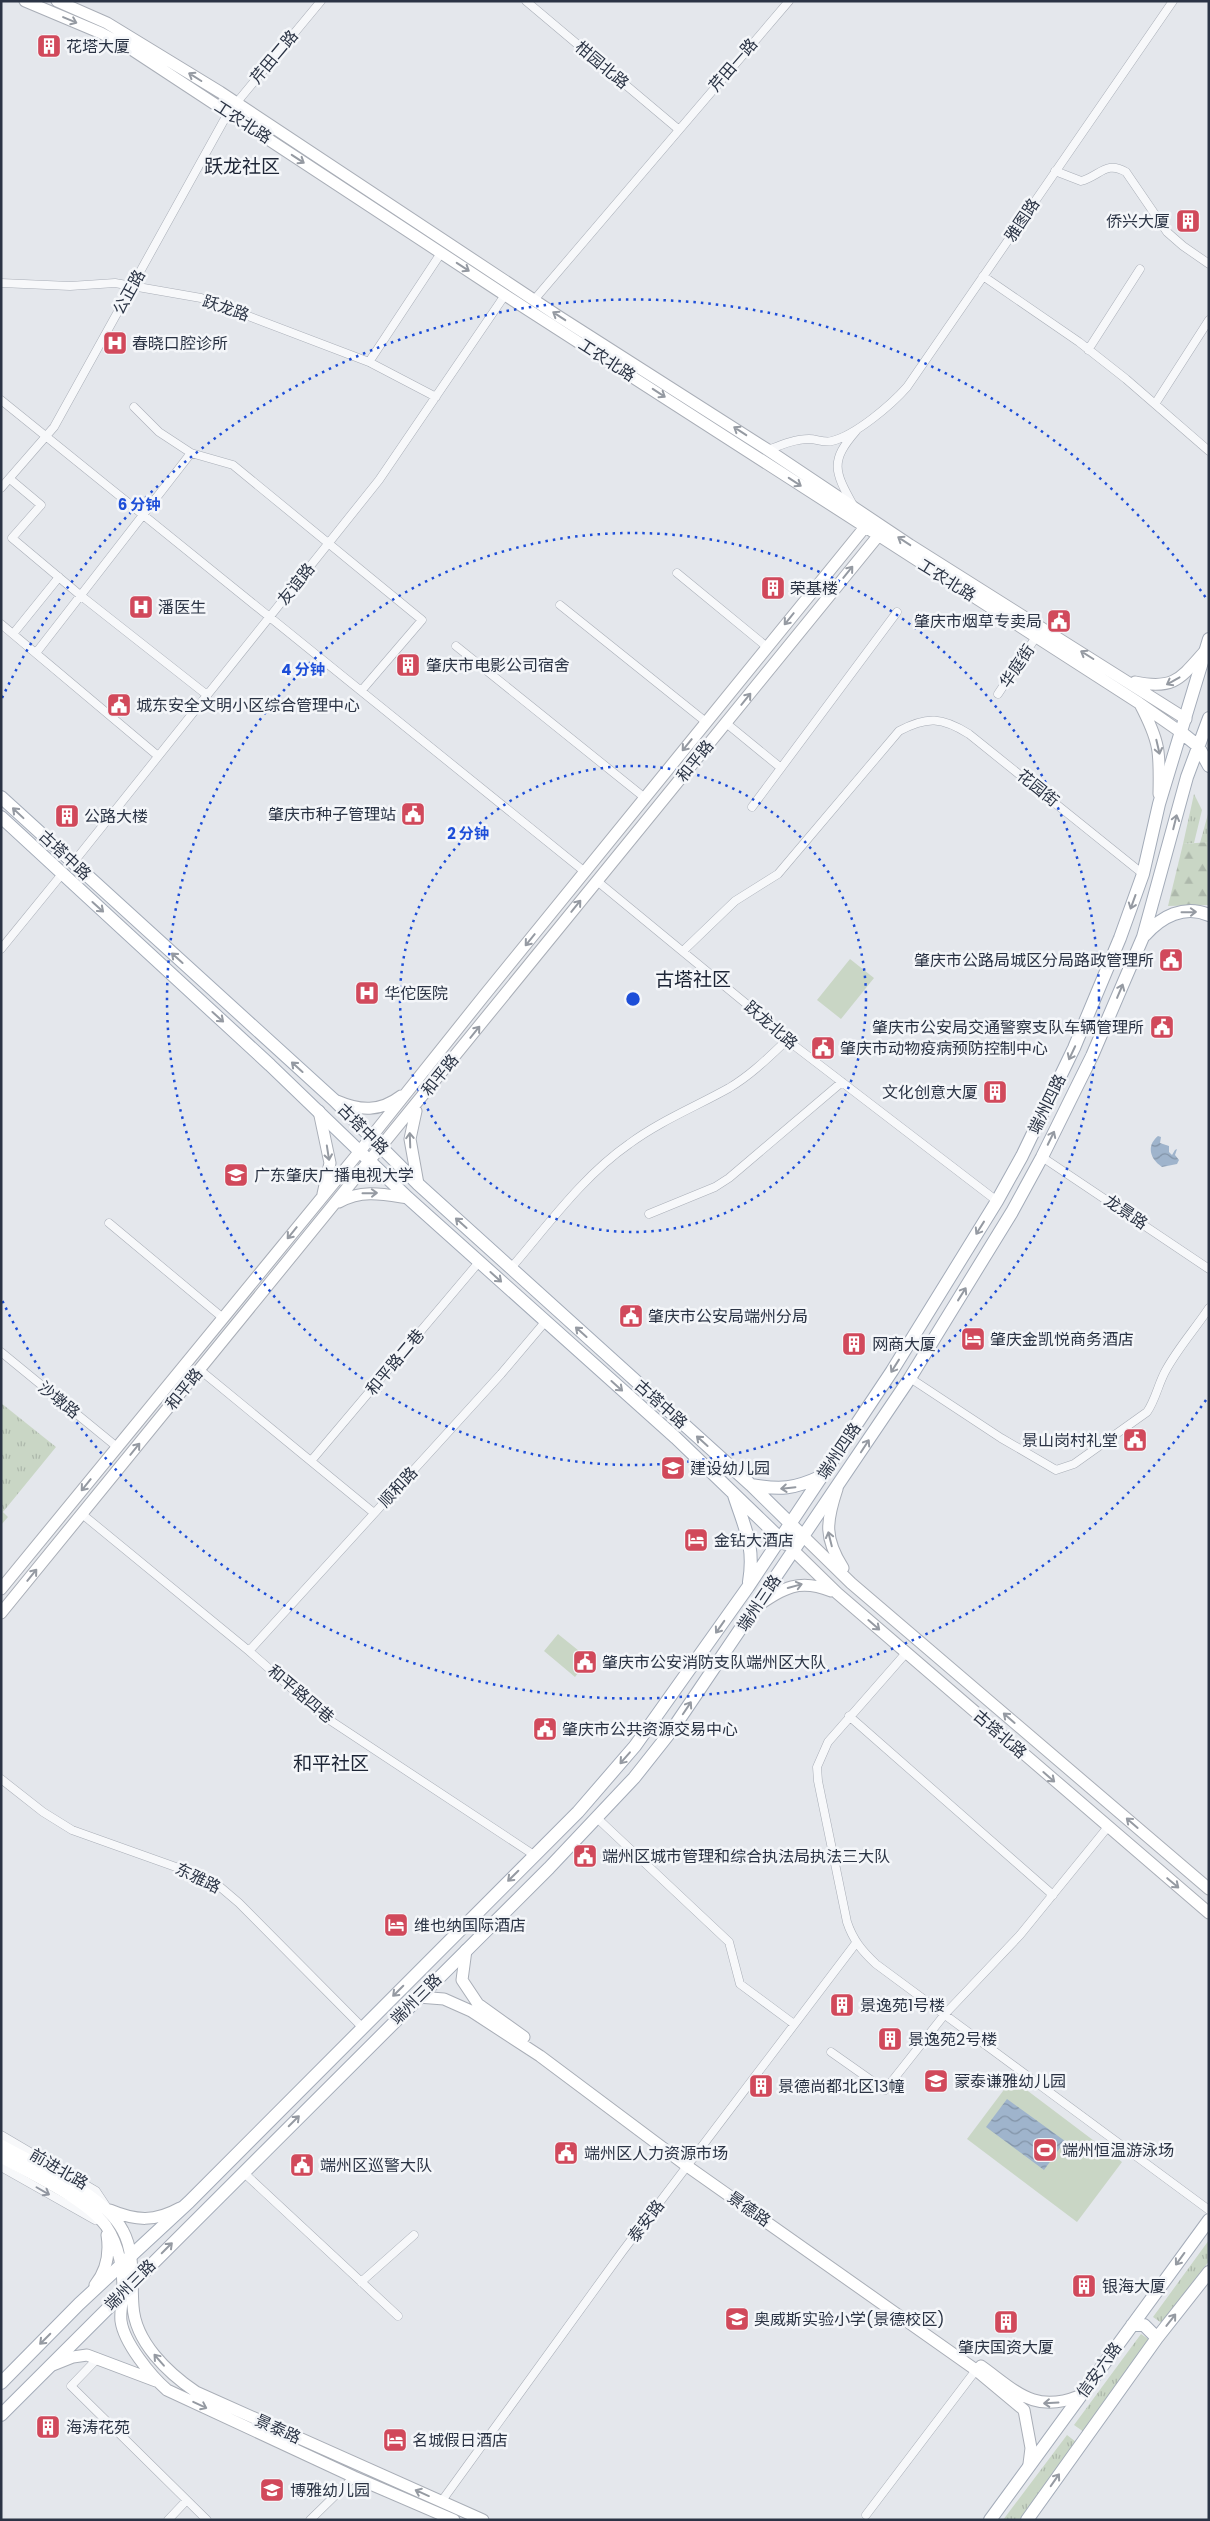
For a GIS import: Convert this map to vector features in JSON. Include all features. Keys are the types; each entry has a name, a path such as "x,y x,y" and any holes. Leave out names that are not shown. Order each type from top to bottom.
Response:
{"main road":[{"name":"端州四路","path":"780,1538 930,1309 997,1201 1022,1156 1074,1048 1120,938 1143,874 1159,804 1208,646"},
{"path":"1186,718 1207,727"},
{"name":"端州四路","path":"794,1551 910,1378 1012,1212 1042,1157 1092,1056 1143,937 1184,787 1198,746 1207,727"},
{"path":"1182,732 1198,746 1209,766"},
{"name":"古塔中路","path":"1,797 334,1100 418,1184 751,1486 804,1537"},
{"name":"古塔中路","path":"1,818 270,1065 408,1198 676,1438 794,1551"},
{"path":"1152,837 1170,841"},
{"path":"1143,937 1161,919 1183,911 1202,912 1209,915"},
{"path":"270,1065 280,1051"},
{"path":"930,1309 947,1319"},
{"path":"676,1438 685,1426"},
{"path":"751,1486 786,1489 799,1486 822,1476"},
{"path":"734,1493 751,1543 752,1562 748,1587"},
{"name":"端州三路","path":"1,2383 79,2304 188,2202 578,1812 635,1746 748,1587 780,1538"},
{"name":"端州三路","path":"1,2415 466,1950 634,1778 672,1730 794,1551"},
{"path":"261,2129 273,2141"},
{"name":"信安六路","path":"990,2520 1029,2464 1209,2220"},
{"name":"信安六路","path":"1027,2520 1157,2338 1209,2272"},
{"path":"68,2316 84,2332"},
{"path":"1132,2325 1144,2325 1157,2338"}],"street":[{"name":"工农北路","path":"25,1 124,45 505,295 1182,732"},
{"name":"工农北路","path":"57,1 131,36 534,300 768,450 855,509 1186,718"},
{"name":"芹田二路","path":"228,113 320,1"},
{"name":"柑园北路","path":"526,1 678,129"},
{"name":"雅图路","path":"859,427 895,401 907,387 1173,1"},
{"name":"芹田一路","path":"534,300 787,2"},
{"name":"公正路","path":"1,488 54,427 228,113"},
{"path":"1055,171 1080,181 1108,167 1117,167 1126,172 1167,232 1182,246 1209,264"},
{"path":"368,362 441,252"},
{"path":"1088,350 1140,269"},
{"path":"983,276 1088,350 1209,451"},
{"name":"跃龙路","path":"1,283 70,286 114,283 133,284 200,298 368,362 436,397"},
{"name":"友谊路","path":"73,863 379,480 505,295"},
{"path":"1155,404 1209,320"},
{"path":"1,400 271,616 585,872"},
{"path":"134,407 160,432 191,453 232,465 330,542 422,620 362,690"},
{"path":"768,450 803,439 831,441 859,427"},
{"path":"855,509 842,486 837,457 842,447 859,427"},
{"path":"36,653 191,453"},
{"path":"10,479 41,505 12,538 80,595 207,695"},
{"name":"和平路","path":"1,1589 360,1152 865,527"},
{"name":"和平路","path":"1,1613 382,1148 596,881 878,536"},
{"path":"677,573 767,647"},
{"path":"13,634 59,577"},
{"path":"560,605 706,722"},
{"path":"752,807 897,612"},
{"path":"1,624 158,756"},
{"name":"华庭街","path":"998,694 1036,637"},
{"path":"456,646 645,798"},
{"path":"1128,680 1150,685 1170,684 1186,672 1208,646"},
{"path":"1139,703 1151,725 1160,754 1159,804"},
{"name":"花园街","path":"683,951 735,901 778,874 899,731 924,720 945,721 969,734 1143,874"},
{"path":"726,723 782,768"},
{"path":"1,949 62,874"},
{"name":"跃龙北路","path":"596,881 683,951 787,1040 997,1201"},
{"path":"511,1268 582,1186 620,1150 654,1126 729,1088 756,1069 787,1040"},
{"path":"649,1214 722,1183 842,1082"},
{"path":"334,1100 352,1107 371,1110 393,1102 410,1090"},
{"path":"418,1184 411,1150 410,1129 422,1097"},
{"path":"319,1111 330,1163 323,1196"},
{"name":"龙景路","path":"1042,1157 1209,1268"},
{"path":"335,1204 355,1194 368,1193 408,1198"},
{"path":"109,1223 223,1318"},
{"name":"和平路二巷","path":"311,1461 479,1262"},
{"path":"910,1378 1001,1438 1056,1470 1074,1464 1147,1412 1155,1400 1159,1384 1167,1368 1209,1308"},
{"name":"顺和路","path":"250,1651 545,1322"},
{"name":"沙墩路","path":"1,1352 117,1447"},
{"path":"200,1370 374,1514"},
{"path":"838,1487 829,1514 828,1536 836,1557 851,1583"},
{"name":"和平路四巷","path":"82,1514 250,1651 322,1715 534,1856"},
{"name":"古塔北路","path":"804,1537 851,1583 1209,1889"},
{"name":"古塔北路","path":"794,1551 837,1593 1108,1828 1207,1908"},
{"path":"757,1606 781,1591 809,1583 837,1593"},
{"path":"906,1653 828,1742 817,1767 818,1781 847,1922 856,1943 876,1964 1209,2210"},
{"path":"849,1716 1054,1895"},
{"name":"东雅路","path":"1,1779 43,1812 72,1830 193,1873 219,1886 239,1903 362,2027"},
{"path":"597,1818 729,1942 740,1984 794,2024"},
{"path":"831,2052 885,2090 945,2014 1020,1935 1108,1828"},
{"name":"泰安路","path":"438,2507 616,2260 856,1943"},
{"name":"景德路","path":"466,1950 462,1980 478,2004 690,2163 1024,2396 1040,2404 1057,2403 1079,2396"},
{"name":"景德路","path":"418,1997 444,1999 471,2011 540,2056 976,2370 1024,2410 1030,2432 1029,2464"},
{"name":"前进北路","path":"1,2136 96,2190 124,2232 126,2261 132,2282"},
{"name":"前进北路","path":"1,2145 94,2198 108,2210"},
{"name":"前进北路","path":"1,2157 90,2210 106,2226 118,2252 126,2261"},
{"name":"前进北路","path":"1,2167 106,2226"},
{"path":"243,2172 398,2316"},
{"path":"108,2210 127,2217 146,2220 158,2218 188,2202"},
{"path":"79,2304 101,2278 107,2265 109,2248 106,2226"},
{"path":"361,2282 414,2235"},
{"path":"126,2261 121,2320 123,2330 158,2382 167,2390 354,2477 438,2507 454,2520"},
{"name":"景泰路","path":"132,2282 134,2316 142,2337 154,2354 179,2381 196,2392 438,2507 483,2520"},
{"path":"52,2365 73,2356 87,2355 158,2382"},
{"path":"98,2358 71,2386 207,2520"},
{"path":"866,2515 976,2370"},
{"path":"310,2520 354,2477"},
{"path":"168,2520 186,2501"}],"green space":[{"path":"1194,794 1202,810 1194,843 1183,844"},
{"path":"1208,814 1209,842 1200,843"},
{"path":"1209,842 1209,905 1168,906 1183,844"},
{"path":"850,959 874,978 841,1019 817,1000"},
{"path":"1,1403 56,1447 3,1512 8,1517 1,1525"},
{"path":"558,1634 589,1659 575,1677 544,1651"},
{"name":"端州恒温游泳场","path":"1012,2079 1122,2162 1077,2222 967,2139"},
{"path":"1209,2240 1209,2261 1163,2324 1153,2317"},
{"path":"1141,2334 1151,2341 1084,2432 1074,2425"},
{"path":"1067,2435 1076,2442 1019,2520 1003,2520"}],"water":[{"path":"1158,1136 1161,1137 1160,1143 1169,1146 1169,1152 1172,1155 1177,1149 1175,1155 1179,1160 1177,1164 1162,1167 1152,1156 1152,1144"},
{"path":"1007,2099 1065,2141 1044,2170 986,2127"}],"place":[{"name":"花塔大厦","path":"49,46"},
{"name":"侨兴大厦","path":"1188,221"},
{"name":"春晓口腔诊所","path":"115,343"},
{"name":"荣基楼","path":"773,588"},
{"name":"潘医生","path":"141,607"},
{"name":"肇庆市烟草专卖局","path":"1059,621"},
{"name":"肇庆市电影公司宿舍","path":"408,665"},
{"name":"城东安全文明小区综合管理中心","path":"119,705"},
{"name":"肇庆市种子管理站","path":"413,814"},
{"name":"公路大楼","path":"67,816"},
{"name":"肇庆市公路局城区分局路政管理所","path":"1171,960"},
{"name":"华佗医院","path":"367,993"},
{"name":"肇庆市公安局交通警察支队车辆管理所","path":"1162,1027"},
{"name":"肇庆市动物疫病预防控制中心","path":"823,1048"},
{"name":"文化创意大厦","path":"995,1092"},
{"name":"广东肇庆广播电视大学","path":"236,1175"},
{"name":"肇庆市公安局端州分局","path":"631,1316"},
{"name":"肇庆金凯悦商务酒店","path":"973,1339"},
{"name":"网商大厦","path":"854,1344"},
{"name":"景山岗村礼堂","path":"1135,1440"},
{"name":"建设幼儿园","path":"673,1468"},
{"name":"金钻大酒店","path":"696,1540"},
{"name":"肇庆市公安消防支队端州区大队","path":"585,1662"},
{"name":"肇庆市公共资源交易中心","path":"545,1729"},
{"name":"端州区城市管理和综合执法局执法三大队","path":"585,1856"},
{"name":"维也纳国际酒店","path":"396,1925"},
{"name":"景逸苑1号楼","path":"842,2005"},
{"name":"景逸苑2号楼","path":"890,2039"},
{"name":"蒙泰谦雅幼儿园","path":"936,2081"},
{"name":"景德尚都北区13幢","path":"761,2086"},
{"name":"端州恒温游泳场","path":"1045,2150"},
{"name":"端州区人力资源市场","path":"566,2153"},
{"name":"端州区巡警大队","path":"302,2165"},
{"name":"银海大厦","path":"1084,2286"},
{"name":"奥威斯实验小学(景德校区)","path":"737,2319"},
{"name":"肇庆国资大厦","path":"1006,2322"},
{"name":"海涛花苑","path":"48,2427"},
{"name":"名城假日酒店","path":"395,2440"},
{"name":"博雅幼儿园","path":"272,2490"}],"district":[{"name":"跃龙社区","path":"242,166"},
{"name":"古塔社区","path":"693,979"},
{"name":"和平社区","path":"331,1763"}]}
